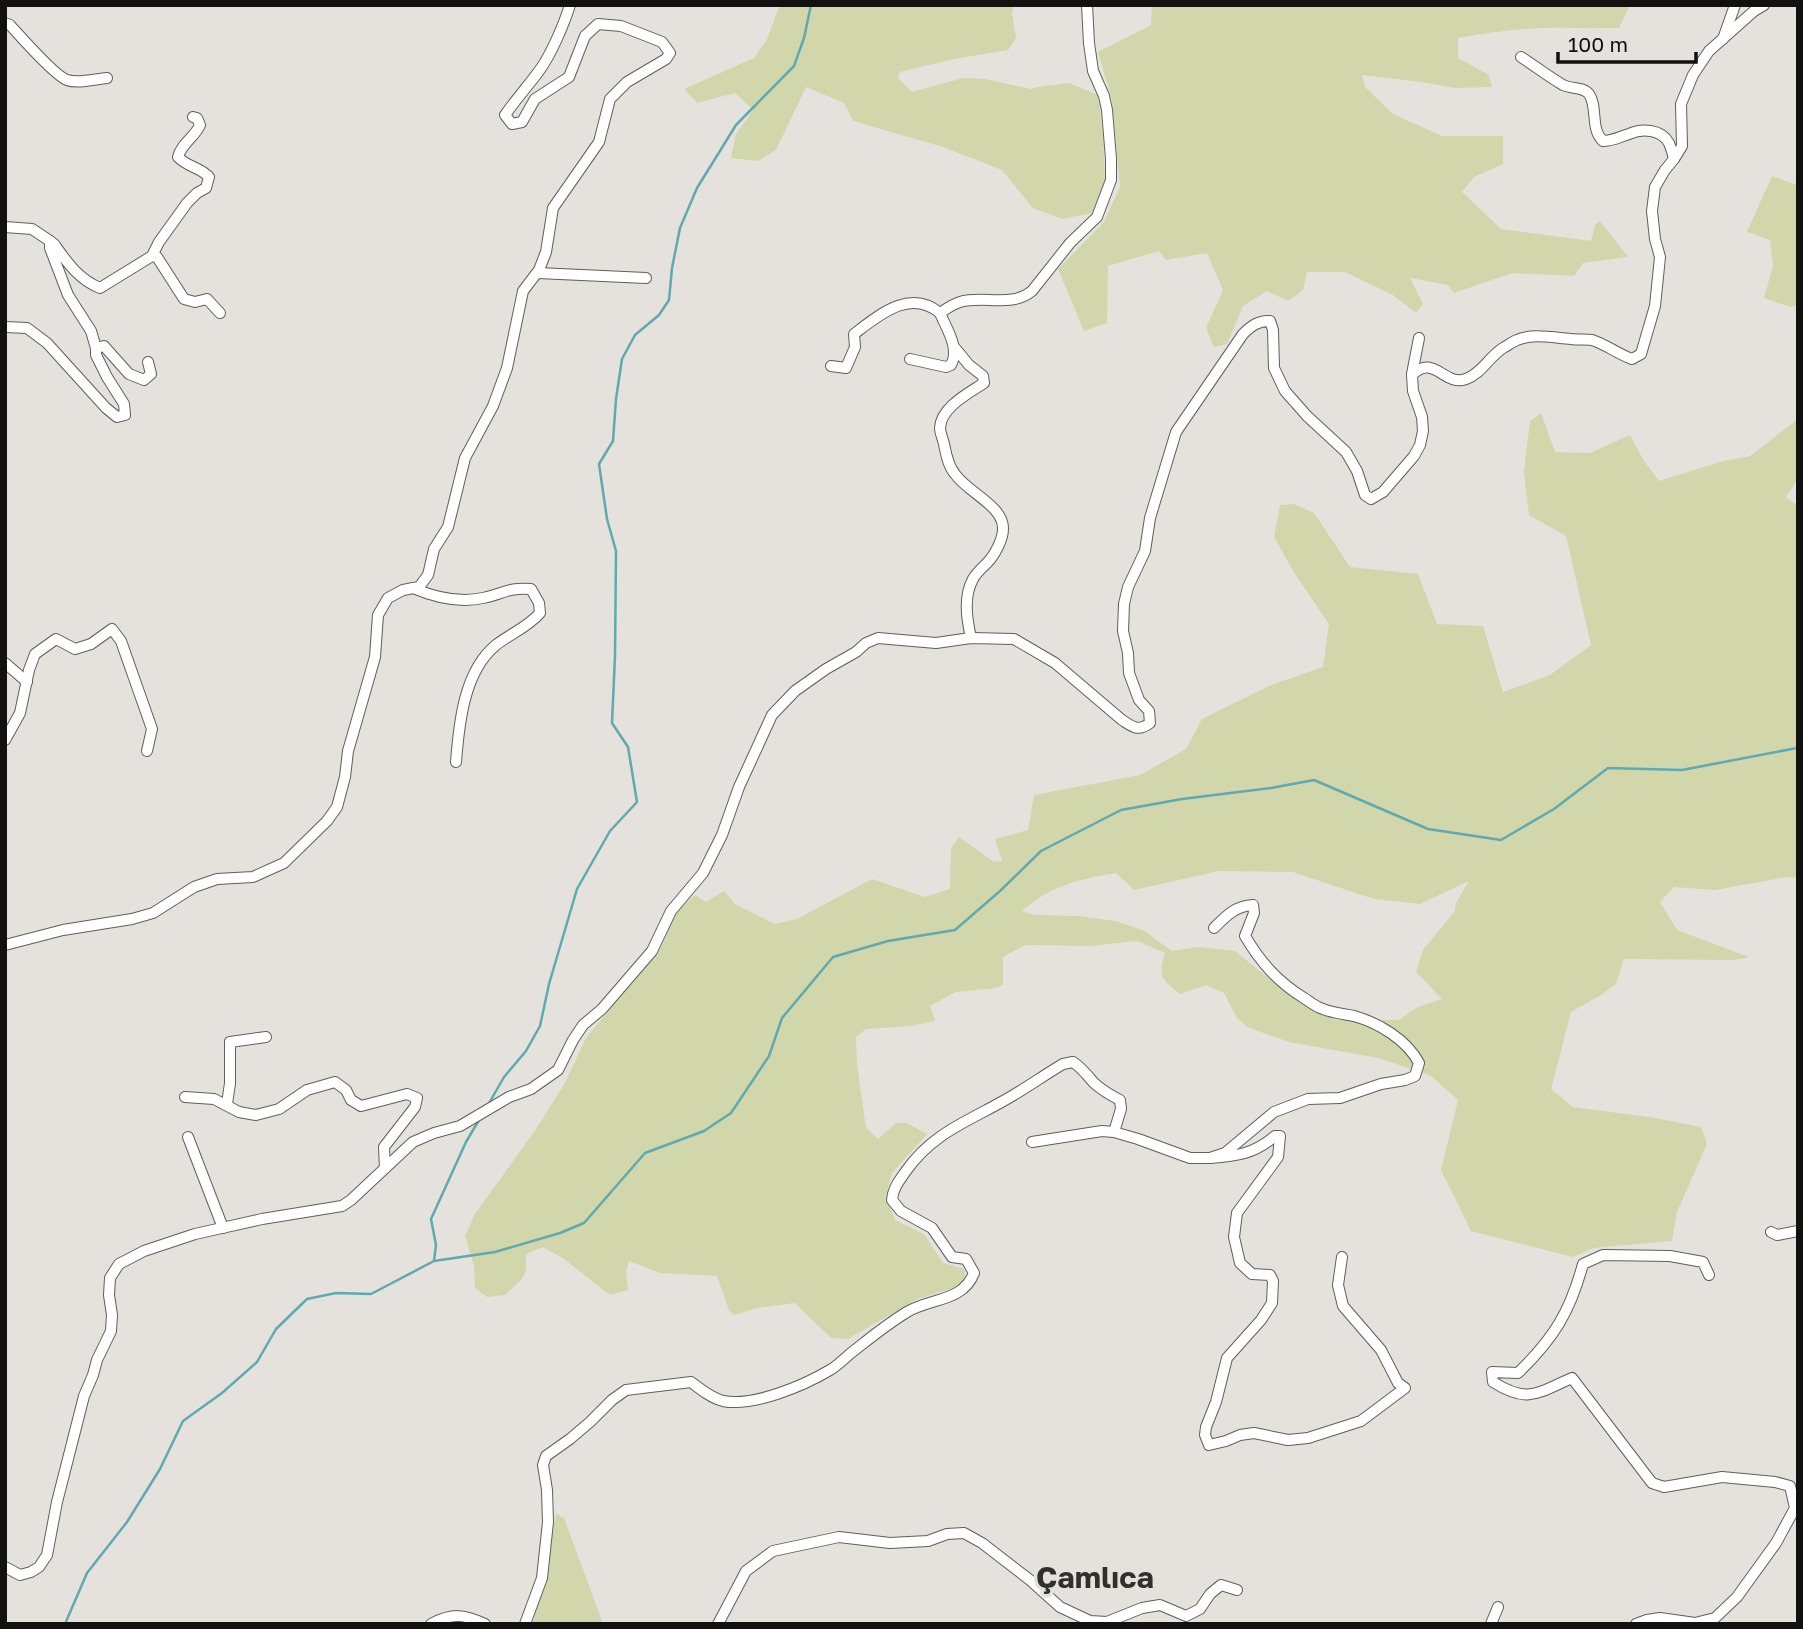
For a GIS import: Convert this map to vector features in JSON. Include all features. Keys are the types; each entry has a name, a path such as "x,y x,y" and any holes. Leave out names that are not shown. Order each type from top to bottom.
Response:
{"street":[{"path":"5,944 63,930 132,919 153,913 194,887 217,879 253,877 284,863 327,821 337,807 348,751 375,657 378,615 388,598 403,590 419,587 428,575 434,550 448,527 465,458 493,406 507,368 523,291 537,273 546,252 553,208 599,142 610,99 627,82 667,59 670,53 662,42 621,26 598,24 586,36 569,76 535,99 522,122 512,124 505,115 541,69 570,5"},
{"path":"940,313 959,302 1011,300 1026,296 1070,243 1097,217 1111,180 1111,159 1107,110 1093,71 1087,5"},
{"path":"1723,39 1735,5"},
{"path":"1412,375 1424,367 1429,367 1457,381 1466,379 1486,365 1498,351 1518,340 1532,337 1592,340 1632,359 1641,354 1655,306 1660,257 1652,211 1654,187 1682,146 1681,104 1693,75 1709,51 1764,5"},
{"path":"5,23 64,80 71,82 107,78"},
{"path":"1521,57 1560,84 1583,89 1590,95 1597,133 1603,141 1612,141 1648,130 1668,141 1674,159"},
{"path":"5,227 32,229 54,244 73,270 88,283 100,288 152,256 187,202 197,192 206,188 209,177 203,170 183,163 178,157 179,150 197,132 200,125 197,118 193,117"},
{"path":"5,327 27,328 47,344 106,408 117,417 125,415 124,404 96,355 91,331 68,295 50,242"},
{"path":"152,256 157,257 184,299 195,302 207,299 220,313"},
{"path":"537,273 646,278"},
{"path":"831,366 846,368 855,347 854,334 883,312 907,303 931,306 940,313 955,357 951,366 946,367 910,359"},
{"path":"5,1567 20,1575 31,1572 39,1567 47,1555 57,1502 84,1396 111,1331 110,1278 119,1264 144,1251 195,1234 342,1206 413,1142 460,1126 509,1097 531,1089 558,1070 583,1025 602,1009 652,951 671,911 703,873 722,835 739,787 772,715 789,696 866,643 878,638 936,643 971,638 1014,639 1055,663 1122,720 1134,727 1143,728 1150,723 1149,711 1139,700 1131,682 1123,631 1128,587 1145,551 1150,518 1175,432 1243,334 1259,322 1270,321 1273,330 1273,368 1285,391 1307,416 1346,452 1357,471 1365,495 1371,499 1383,492 1420,445 1422,417 1413,391 1412,375 1419,338"},
{"path":"96,348 104,346 129,374 144,380 151,374 148,362"},
{"path":"954,348 983,376 984,383 950,408 943,418 940,428 946,455 953,472 966,487 988,502 1000,517 1003,530 990,561 972,580 967,599 967,621 971,638"},
{"path":"413,588 428,594 470,600 507,589 531,589 539,603 540,612 533,620 495,646 479,663 466,695 456,762"},
{"path":"5,740 20,713 35,654 56,639 75,649 91,644 112,629 121,641 152,729 147,751"},
{"path":"5,663 27,682"},
{"path":"1210,1158 1226,1153 1273,1112 1308,1099 1340,1098 1381,1084 1405,1080 1415,1076 1419,1063 1415,1055 1395,1035 1357,1017 1323,1010 1271,974 1245,936 1254,913 1253,905 1243,905 1230,912 1214,928"},
{"path":"227,1104 230,1042 266,1037"},
{"path":"525,1624 542,1578 548,1522 543,1465 546,1456 590,1422 612,1400 626,1390 691,1382 720,1401 738,1403 760,1400 830,1370 908,1311 950,1297 966,1288 974,1273 965,1259 952,1257 932,1228 901,1211 892,1200 893,1190 927,1146 961,1123 1009,1098 1063,1064 1073,1062 1107,1093 1120,1100 1121,1108 1114,1132"},
{"path":"185,1097 214,1098 239,1112 256,1115 279,1110 307,1090 335,1082 346,1090 351,1100 361,1106 407,1094 417,1098 415,1107 384,1147 385,1168"},
{"path":"1032,1142 1102,1131 1114,1132 1190,1158 1210,1158 1242,1155 1263,1146 1275,1136 1280,1136 1278,1157 1237,1213 1234,1237 1240,1264 1252,1274 1270,1275 1273,1281 1272,1303 1261,1320 1227,1358 1216,1402 1206,1427 1205,1435 1209,1445 1254,1433 1288,1440 1308,1438 1361,1421 1405,1388 1398,1383 1381,1350 1343,1306 1338,1284 1342,1257"},
{"path":"188,1136 223,1228"},
{"path":"1771,1232 1777,1235 1798,1231"},
{"path":"1636,1624 1647,1619 1660,1618 1695,1623 1715,1618 1737,1597 1776,1544 1795,1508 1790,1486 1722,1477 1664,1487 1652,1483 1572,1378 1531,1395 1510,1392 1493,1382 1492,1372 1518,1373 1536,1356 1553,1335 1568,1308 1583,1264 1603,1255 1670,1256 1703,1262 1709,1275"},
{"path":"718,1624 746,1572 773,1551 839,1537 890,1543 928,1541 947,1534 964,1533 982,1543 1030,1580 1060,1607 1090,1621 1107,1622 1142,1608 1160,1605 1186,1616 1200,1609 1210,1594 1221,1585 1237,1590"},
{"path":"1491,1624 1498,1607"},
{"path":"430,1624 452,1615 470,1617 485,1624"}],"green space":[{"path":"780,5 1015,5 1012,12 1016,38 1008,50 900,72 898,78 912,92 963,78 985,79 1031,89 1069,83 1098,95 1105,181 1092,213 1062,219 1033,208 1002,170 943,147 853,121 844,103 806,87 776,150 758,161 731,158 736,134 753,110 735,93 697,103 684,89 754,58 767,39"},
{"path":"1152,5 1630,5 1619,28 1531,29 1458,38 1458,58 1489,75 1492,87 1456,88 1362,75 1365,87 1393,114 1442,136 1503,136 1503,164 1474,177 1462,192 1501,229 1591,241 1595,225 1600,221 1628,257 1583,263 1574,276 1512,273 1454,293 1448,285 1410,278 1423,304 1416,313 1393,295 1345,272 1307,272 1303,290 1288,301 1267,291 1243,306 1227,344 1214,347 1206,328 1223,290 1207,253 1166,260 1159,251 1108,266 1107,323 1084,331 1058,269 1104,222 1120,187 1112,100 1098,52 1151,25"},
{"path":"1772,176 1797,185 1798,181 1798,305 1790,307 1764,298 1773,266 1770,240 1747,232"},
{"path":"1541,413 1555,452 1590,453 1630,435 1659,481 1723,461 1750,456 1798,419 1798,479 1786,497 1798,506 1798,878 1787,877 1715,890 1674,887 1660,902 1677,930 1749,957 1735,960 1624,959 1616,984 1571,1012 1551,1089 1573,1107 1701,1127 1707,1144 1677,1212 1672,1241 1593,1248 1573,1257 1471,1231 1441,1170 1458,1100 1431,1076 1379,1058 1289,1042 1247,1027 1237,1018 1224,993 1206,985 1180,994 1169,985 1161,973 1165,953 1137,941 1090,946 1025,945 1003,957 1003,985 956,992 930,1006 935,1021 866,1029 856,1037 866,1128 878,1139 896,1123 907,1123 927,1134 892,1173 886,1197 895,1220 924,1234 943,1263 964,1269 966,1278 953,1288 917,1299 848,1339 831,1338 795,1303 757,1308 734,1315 729,1310 717,1276 660,1273 629,1261 626,1272 628,1290 610,1295 564,1259 543,1247 526,1254 526,1271 521,1280 505,1295 487,1297 475,1288 474,1266 465,1236 475,1214 536,1129 565,1083 586,1038 661,948 676,912 695,895 706,902 724,891 735,904 775,924 797,919 872,879 925,897 950,889 951,848 959,837 994,862 1002,861 995,839 1028,830 1034,795 1140,775 1186,749 1202,719 1271,685 1323,667 1329,624 1274,537 1280,505 1294,504 1314,513 1350,567 1418,574 1437,624 1483,626 1503,692 1550,675 1591,645 1566,536 1529,515 1524,472 1530,421","holes":["1219,871 1293,872 1374,899 1420,904 1469,881 1456,903 1455,911 1423,950 1416,972 1442,999 1418,1007 1398,1020 1336,1020 1317,1013 1285,992 1235,951 1197,947 1172,951 1143,930 1115,921 1079,916 1035,915 1022,911 1043,895 1066,885 1116,873 1134,890"]},
{"path":"556,1514 564,1518 603,1624 533,1624"}],"waterway":[{"path":"488,1105 540,1026 549,984 577,889 610,831 637,802 628,747 612,723 616,551 607,519 599,464 613,441 622,359 635,335 659,315 669,300 680,228 697,188 736,125 794,66 804,38 811,5"},
{"path":"434,1261 495,1252 584,1223 645,1153 704,1131 731,1113 769,1056 782,1018 833,957 888,941 955,930 1041,851 1121,810 1314,780 1428,829 1501,840 1554,809 1608,768 1682,770 1797,748"},
{"path":"65,1624 87,1573 127,1522 160,1469 183,1421 222,1393 257,1362 276,1329 307,1299 336,1293 371,1294 434,1261 436,1245 431,1219 479,1120"}],"district":[{"name":"Çamlıca","path":"1095,1578"}]}
